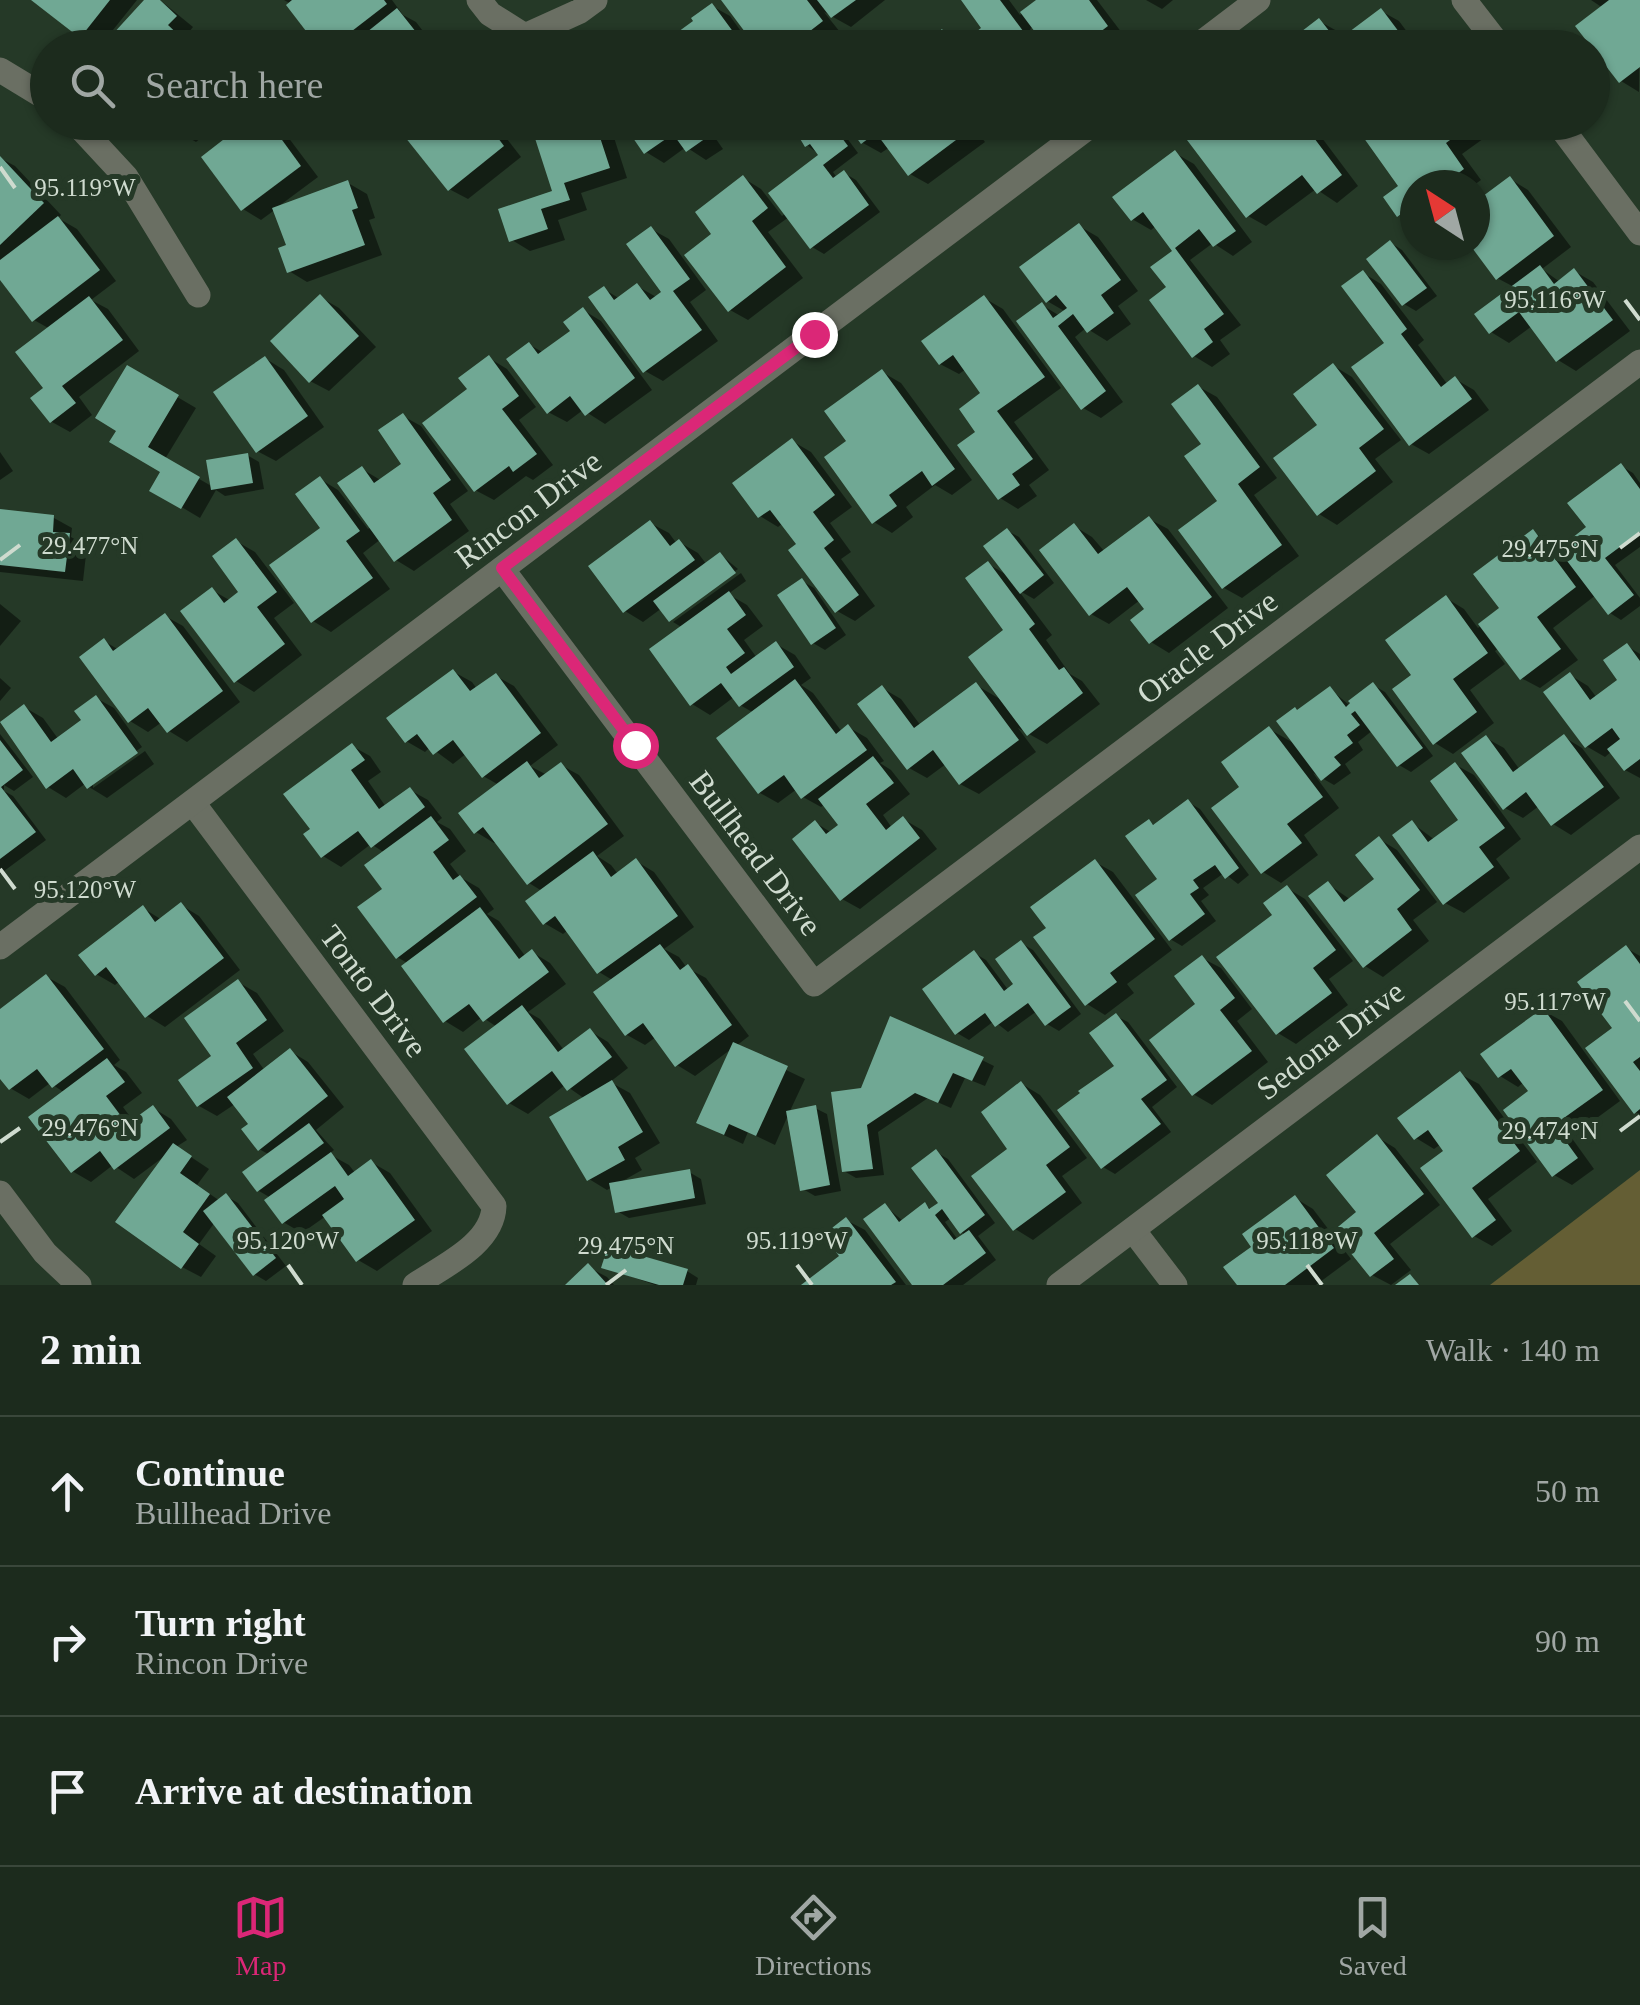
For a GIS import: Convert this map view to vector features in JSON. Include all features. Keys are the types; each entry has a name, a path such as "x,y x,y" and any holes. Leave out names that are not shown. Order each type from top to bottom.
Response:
{"street":[{"path":"479,0 490,14 515,30"},
{"path":"539,30 580,12 596,0"},
{"path":"1218,30 1258,0"},
{"path":"1464,0 1487,30"},
{"path":"0,70 30,88"},
{"path":"92,140 126,177 198,295"},
{"name":"Rincon Drive","path":"0,947 1071,140"},
{"path":"1570,140 1640,233"},
{"name":"Oracle Drive","path":"814,984 1640,362"},
{"name":"Bullhead Drive","path":"502,568 814,984"},
{"name":"Tonto Drive","path":"193,803 494,1206 494,1221 480,1240 415,1285"},
{"name":"Sedona Drive","path":"1059,1285 1640,847"},
{"path":"0,1192 45,1252 79,1285"},
{"path":"1132,1230 1174,1285"}],"shaded area":[{"path":"1640,1170 1640,1285 1490,1285"}],"building":[{"path":"31,0 110,0 86,30 70,30"},
{"path":"144,0 160,0 177,16 168,25 173,30 116,30"},
{"path":"292,0 384,0 387,4 353,30 305,30 286,5"},
{"path":"721,0 807,0 823,21 811,30 744,30"},
{"path":"817,0 856,0 831,18"},
{"path":"961,0 1000,0 1022,30 978,30 981,28"},
{"path":"1036,0 1089,0 1108,26 1103,30 1034,30 1020,12"},
{"path":"1609,0 1640,0 1640,67 1619,83 1610,71 1610,30 1578,30 1575,26"},
{"path":"712,3 732,30 681,30 693,21 691,18"},
{"path":"397,8 414,30 370,30"},
{"path":"1381,8 1398,30 1352,30"},
{"path":"1319,18 1328,30 1303,30"},
{"path":"223,140 282,140 301,166 241,211 201,157"},
{"path":"407,140 500,140 504,146 448,191"},
{"path":"536,140 601,140 610,168 564,183 570,200 541,209 548,229 509,242 498,209 552,191"},
{"path":"634,140 664,140 644,154"},
{"path":"677,140 703,140 686,152"},
{"path":"801,140 844,140 848,146 823,165 833,178 844,170 869,205 810,249 768,193 818,155 810,144 805,147"},
{"path":"881,140 956,140 908,176"},
{"path":"1187,140 1316,140 1342,175 1317,194 1302,175 1246,218"},
{"path":"1365,140 1450,140 1446,143 1464,169 1400,170 1397,217 1383,197 1398,186"},
{"path":"1175,150 1236,231 1213,247 1199,229 1175,248 1224,314 1204,329 1213,342 1192,358 1149,300 1166,287 1150,267 1172,251 1143,212 1131,221 1112,197"},
{"path":"0,156 44,203 0,245"},
{"path":"743,175 768,208 752,221 786,267 728,312 684,255 711,234 695,212"},
{"path":"1510,176 1554,236 1496,280 1481,260 1490,260 1490,191"},
{"path":"348,180 358,208 352,210 365,245 287,273 278,248 286,245 272,208"},
{"path":"58,216 100,270 32,322 0,280 0,260"},
{"path":"1079,223 1121,280 1101,295 1114,313 1087,333 1073,314 1058,326 1106,391 1081,410 1016,321 1042,302 1053,318 1067,308 1056,295 1046,303 1019,267"},
{"path":"651,226 690,279 673,291 702,330 643,373 588,297 604,286 614,300 637,283 650,300 661,292 626,244"},
{"path":"1390,240 1400,253 1400,260 1405,260 1427,288 1402,306 1366,259"},
{"path":"1540,265 1554,284 1574,268 1613,320 1556,362 1519,312 1489,334 1474,314"},
{"path":"1363,270 1407,329 1401,334 1441,387 1455,376 1472,399 1409,446 1351,367 1384,343 1341,286"},
{"path":"320,294 359,336 309,383 270,341"},
{"path":"984,295 1045,377 997,411 1033,459 1012,474 1020,485 998,500 957,445 975,432 959,409 980,393 953,355 939,365 921,341"},
{"path":"89,296 123,340 62,386 76,403 50,423 30,398 43,388 15,352"},
{"path":"583,307 635,378 585,416 570,396 547,414 506,359 529,342 538,354 570,331 563,322"},
{"path":"489,355 519,396 502,409 537,454 513,472 509,466 474,492 422,423 467,389 458,378"},
{"path":"265,356 308,416 256,453 213,392"},
{"path":"1333,363 1384,429 1359,448 1376,471 1317,516 1273,458 1317,425 1293,394"},
{"path":"127,365 179,395 148,447 200,477 181,509 149,491 160,472 109,442 116,431 95,418"},
{"path":"882,369 955,469 932,486 922,471 889,495 897,506 872,524 824,457 846,441 824,411"},
{"path":"1198,384 1260,467 1238,484 1282,545 1222,589 1178,530 1217,501 1184,456 1201,444 1171,404"},
{"path":"403,413 451,480 433,493 452,520 394,562 337,483 362,466 374,483 401,464 378,430"},
{"path":"792,438 835,495 813,512 834,540 824,548 859,595 835,613 788,550 796,544 770,510 758,518 732,483"},
{"path":"248,453 253,483 211,490 206,460"},
{"path":"1621,463 1640,489 1640,532 1605,558 1634,595 1608,615 1558,549 1586,527 1567,503"},
{"path":"320,476 360,531 346,541 373,578 311,623 269,565 320,528 295,494"},
{"path":"0,509 54,515 53,532 70,533 65,572 0,565"},
{"path":"1149,516 1212,597 1149,644 1130,620 1144,609 1127,587 1089,616 1039,550 1074,523 1098,554"},
{"path":"650,520 670,546 679,539 695,560 623,613 588,566"},
{"path":"1007,528 1044,575 1020,594 983,546"},
{"path":"1533,529 1576,587 1537,617 1561,649 1520,680 1478,624 1499,608 1473,574"},
{"path":"236,538 277,592 257,607 285,644 234,683 180,611 212,587 224,603 238,592 212,556"},
{"path":"720,552 736,573 669,622 653,601"},
{"path":"988,561 1035,624 1029,629 1059,670 1064,667 1083,693 1027,736 968,657 1003,630 965,578"},
{"path":"802,578 836,628 811,645 777,595"},
{"path":"729,591 746,615 727,629 745,653 726,667 731,674 776,641 794,667 739,707 721,683 690,706 649,649"},
{"path":"1446,595 1488,653 1453,679 1477,712 1433,745 1392,689 1411,675 1385,640"},
{"path":"165,613 223,691 167,733 148,708 128,723 79,657 104,638 113,651"},
{"path":"1627,643 1640,661 1640,759 1624,771 1607,749 1620,739 1612,728 1585,748 1543,692 1570,672 1590,700 1617,680 1603,660"},
{"path":"453,669 470,691 496,673 541,733 482,778 453,740 433,755 417,734 405,743 386,718"},
{"path":"795,679 836,734 848,724 867,750 801,799 784,775 758,794 716,738"},
{"path":"976,682 1019,740 959,785 933,750 907,770 857,704 882,685 914,728"},
{"path":"1373,682 1423,748 1397,767 1355,711 1351,714 1360,725 1347,735 1353,743 1334,757 1341,765 1321,781 1276,721 1330,686 1346,707 1348,701"},
{"path":"96,695 138,753 87,789 73,769 46,789 0,722 24,704 51,742 81,720 74,711"},
{"path":"1269,726 1323,797 1287,824 1302,843 1261,874 1211,808 1239,787 1221,762"},
{"path":"1564,734 1604,787 1551,826 1526,792 1503,810 1461,753 1486,735 1513,772"},
{"path":"0,740 23,770 1,787 36,832 0,859"},
{"path":"352,743 365,760 351,770 379,809 410,787 425,807 371,848 358,831 321,858 303,834 310,829 283,794"},
{"path":"873,756 894,783 866,804 886,830 903,816 920,838 840,901 792,839 815,820 826,834 838,825 818,799"},
{"path":"527,761 539,778 561,762 608,824 527,885 483,827 474,834 458,813"},
{"path":"1455,762 1505,828 1479,847 1494,867 1443,905 1392,835 1412,820 1428,842 1458,820 1430,781"},
{"path":"1188,799 1239,868 1225,879 1215,865 1193,880 1199,888 1190,894 1205,914 1169,941 1135,895 1157,879 1125,836 1149,819 1153,825"},
{"path":"431,816 449,840 433,852 453,880 460,875 477,897 396,959 357,907 382,889 364,865"},
{"path":"1379,836 1420,890 1397,909 1412,930 1363,968 1308,896 1328,881 1344,902 1374,879 1355,855"},
{"path":"593,851 611,877 636,858 678,916 597,974 555,916 543,925 525,901"},
{"path":"1095,859 1155,939 1110,973 1117,982 1085,1006 1033,937 1046,928 1030,907"},
{"path":"1287,885 1336,950 1313,968 1332,993 1276,1035 1216,957 1272,915 1263,903"},
{"path":"181,902 224,958 145,1018 106,967 95,976 78,955 143,905 155,922"},
{"path":"480,907 519,959 532,949 549,972 483,1022 469,1004 443,1023 401,966"},
{"path":"1021,940 1071,1007 1045,1026 1028,1003 995,1027 985,1013 955,1035 922,989 974,950 1004,991 1013,984 995,959"},
{"path":"660,944 680,970 688,964 732,1025 675,1067 643,1023 625,1036 593,992"},
{"path":"1626,945 1640,964 1640,1057 1633,1062 1640,1071 1640,1109 1634,1114 1585,1048 1612,1028 1577,982"},
{"path":"1202,955 1235,998 1220,1010 1252,1051 1192,1096 1149,1040 1195,1004 1174,976"},
{"path":"46,974 104,1049 52,1088 37,1069 9,1090 0,1079 0,1009"},
{"path":"238,979 267,1020 236,1043 253,1068 197,1107 178,1080 211,1056 184,1018"},
{"path":"522,1005 558,1052 590,1028 612,1057 567,1091 552,1071 507,1105 464,1049"},
{"path":"1543,1008 1603,1090 1554,1125 1578,1158 1552,1177 1503,1110 1528,1091 1511,1069 1498,1078 1480,1054"},
{"path":"1116,1013 1167,1080 1141,1099 1161,1124 1101,1169 1057,1110 1114,1066 1089,1033"},
{"path":"890,1016 984,1057 972,1081 953,1073 938,1103 915,1093 867,1125 873,1169 842,1172 831,1092 861,1088"},
{"path":"733,1042 788,1066 756,1136 729,1124 724,1135 696,1123"},
{"path":"290,1048 328,1096 258,1151 241,1129 248,1124 227,1097"},
{"path":"107,1058 125,1082 106,1096 127,1124 153,1105 170,1128 114,1170 100,1151 71,1173 28,1117"},
{"path":"1460,1071 1520,1151 1472,1188 1496,1220 1472,1238 1420,1168 1443,1151 1428,1130 1414,1140 1397,1118"},
{"path":"612,1080 643,1132 618,1147 625,1160 587,1181 549,1117"},
{"path":"1021,1081 1070,1147 1046,1165 1066,1192 1013,1231 971,1176 1007,1149 981,1112"},
{"path":"816,1105 830,1185 800,1191 786,1111"},
{"path":"309,1123 324,1143 257,1192 242,1172"},
{"path":"1377,1134 1424,1194 1374,1233 1394,1259 1370,1277 1333,1231 1356,1212 1326,1175"},
{"path":"173,1143 192,1156 180,1173 210,1194 183,1232 199,1244 181,1269 115,1222"},
{"path":"936,1149 985,1215 960,1234 942,1209 935,1215 954,1240 969,1230 986,1253 943,1285 912,1285 863,1219 885,1203 899,1222 925,1202 929,1209 938,1203 911,1168"},
{"path":"331,1152 348,1176 371,1159 415,1220 356,1262 322,1215 344,1199 335,1186 282,1224 264,1200"},
{"path":"690,1169 695,1198 615,1213 609,1183"},
{"path":"226,1193 276,1258 253,1276 203,1211"},
{"path":"1295,1195 1334,1248 1285,1285 1237,1285 1223,1267 1251,1247 1242,1234"},
{"path":"846,1217 896,1282 801,1285 839,1256 823,1235"},
{"path":"608,1246 688,1269 683,1285 659,1285 601,1268"},
{"path":"588,1263 608,1285 565,1285"},
{"path":"1410,1274 1419,1285 1395,1285"}],"route":[{"path":"635,745 502,568 814,334"}]}
